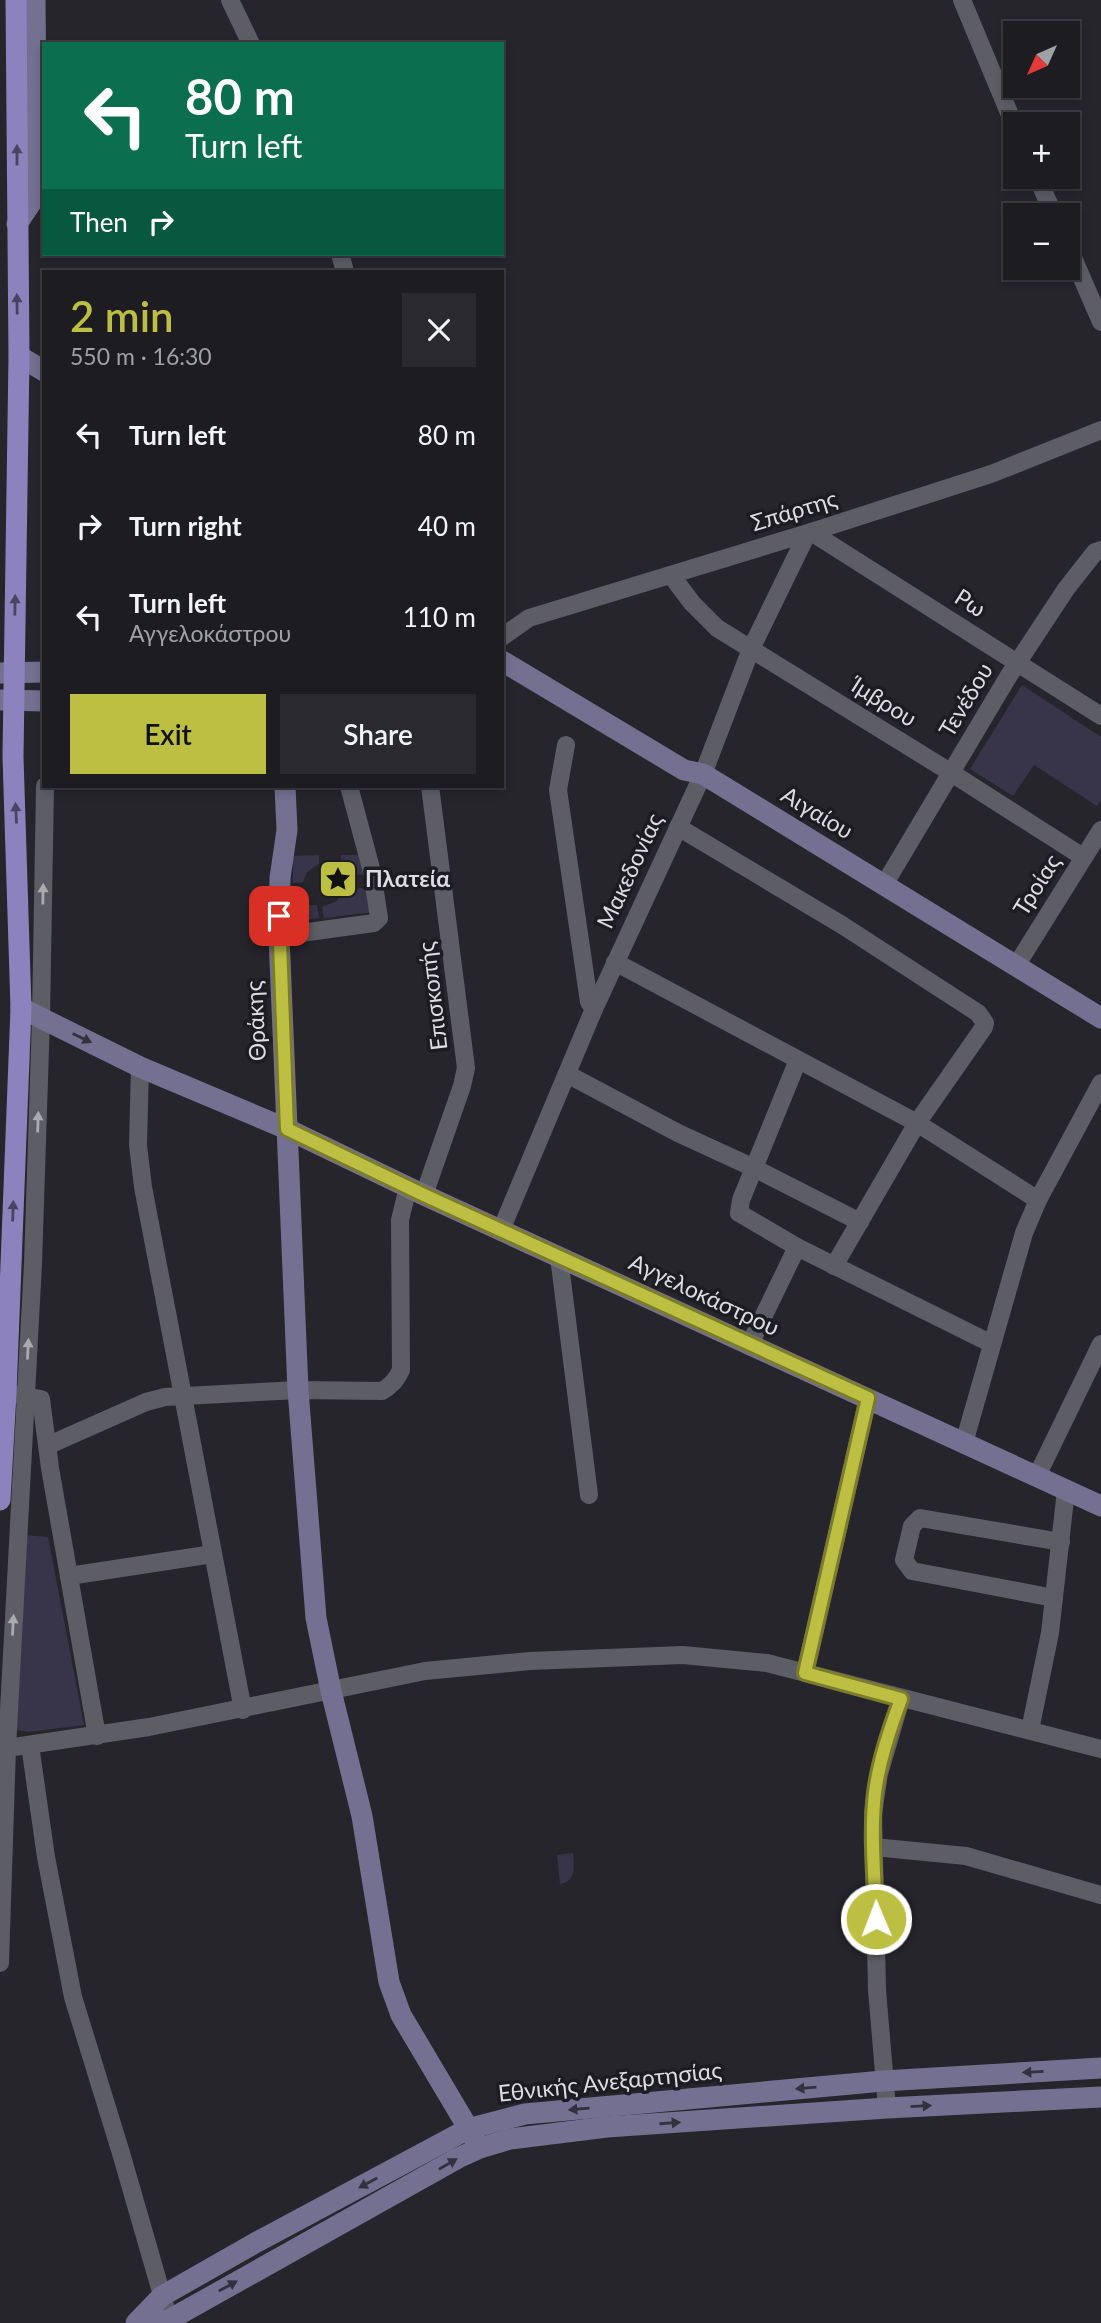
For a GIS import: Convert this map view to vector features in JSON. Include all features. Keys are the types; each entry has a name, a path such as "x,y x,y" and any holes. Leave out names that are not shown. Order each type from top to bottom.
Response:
{"main road":[{"path":"0,1500 16,1395 21,1008 13,757 7,700 19,356 16,0"}],"street":[{"path":"18,224 37,194 35,0"},
{"path":"230,0 250,42"},
{"path":"962,0 1009,112"},
{"path":"1080,274 1101,322"},
{"path":"19,356 42,370"},
{"name":"Σπάρτης","path":"504,636 529,618 809,533 991,474 1101,430"},
{"name":"Μακεδονίας","path":"501,1230 594,1009 703,774 751,649 809,533"},
{"name":"Ρω","path":"809,533 1101,716"},
{"name":"Τενέδου","path":"884,885 1018,662 1066,589 1095,552 1101,550"},
{"name":"Ίμβρου","path":"671,575 706,618 751,649 1083,857"},
{"name":"Αιγαίου","path":"504,662 684,770 703,774 1101,1018"},
{"path":"7,673 42,672"},
{"path":"7,700 42,701"},
{"path":"566,745 558,790 589,1002 594,1009"},
{"path":"0,1963 16,1395 33,1264 46,788"},
{"name":"Θράκης","path":"285,788 287,830 280,878 279,936 298,1390 316,1618 362,1816 388,1982 401,2015 480,2148"},
{"path":"279,936 374,923 379,918 372,872 350,788"},
{"name":"Επισκοπής","path":"298,1390 382,1391 396,1381 401,1370 400,1220 416,1191 462,1086 466,1068 430,788"},
{"path":"678,827 842,925 981,1016 984,1027 917,1123 834,1265"},
{"name":"Τροίας","path":"1016,966 1101,830"},
{"path":"615,962 917,1123 1038,1199"},
{"name":"Αγγελοκάστρου","path":"21,1008 140,1067 287,1129 1101,1506"},
{"path":"797,1060 737,1211 797,1247 992,1344"},
{"path":"140,1067 138,1145 143,1187 243,1710"},
{"path":"567,1074 678,1133 860,1222"},
{"path":"964,1443 1017,1254 1038,1199 1101,1083"},
{"path":"750,1344 797,1247"},
{"path":"559,1256 589,1495"},
{"path":"1037,1476 1101,1343"},
{"path":"49,1445 146,1402 182,1396 298,1390"},
{"path":"16,1395 41,1399 50,1468 97,1736"},
{"path":"805,1673 868,1398"},
{"path":"1030,1730 1050,1633 1066,1489"},
{"path":"1054,1598 912,1571 904,1560 912,1526 920,1518 1061,1542"},
{"path":"69,1576 213,1554"},
{"path":"7,1748 97,1736 243,1710 425,1671 530,1661 706,1656 757,1661 1101,1749"},
{"path":"887,2108 877,1990 874,1847 876,1791 901,1699"},
{"path":"30,1745 46,1857 73,1997 162,2297 163,2322"},
{"path":"874,1847 966,1856 1101,1895"},
{"name":"Εθνικής Ανεξαρτησίας","path":"136,2323 162,2297 255,2243 468,2129 525,2113 883,2081 1101,2068"},
{"name":"Εθνικής Ανεξαρτησίας","path":"163,2322 458,2158 510,2139 607,2127 1101,2097"}],"shaded area":[{"path":"1022,685 1101,737 1101,800 1097,806 1034,765 1013,796 970,769"},
{"path":"319,855 319,864 307,872 303,882 293,883 293,856"},
{"path":"341,855 362,855 367,875 348,874 341,870"},
{"path":"344,887 370,889 374,912 324,918 322,907 337,901"},
{"path":"295,905 317,905 319,918 295,921"},
{"path":"24,1535 48,1537 84,1725 28,1732 16,1730"},
{"path":"573,1853 572,1877 560,1884 557,1855"}],"place":[{"name":"Πλατεία","path":"338,879"}],"route":[{"path":"279,916 287,1129 424,1195 868,1398 805,1673 901,1699 890,1733 873,1814 876,1919"}]}
